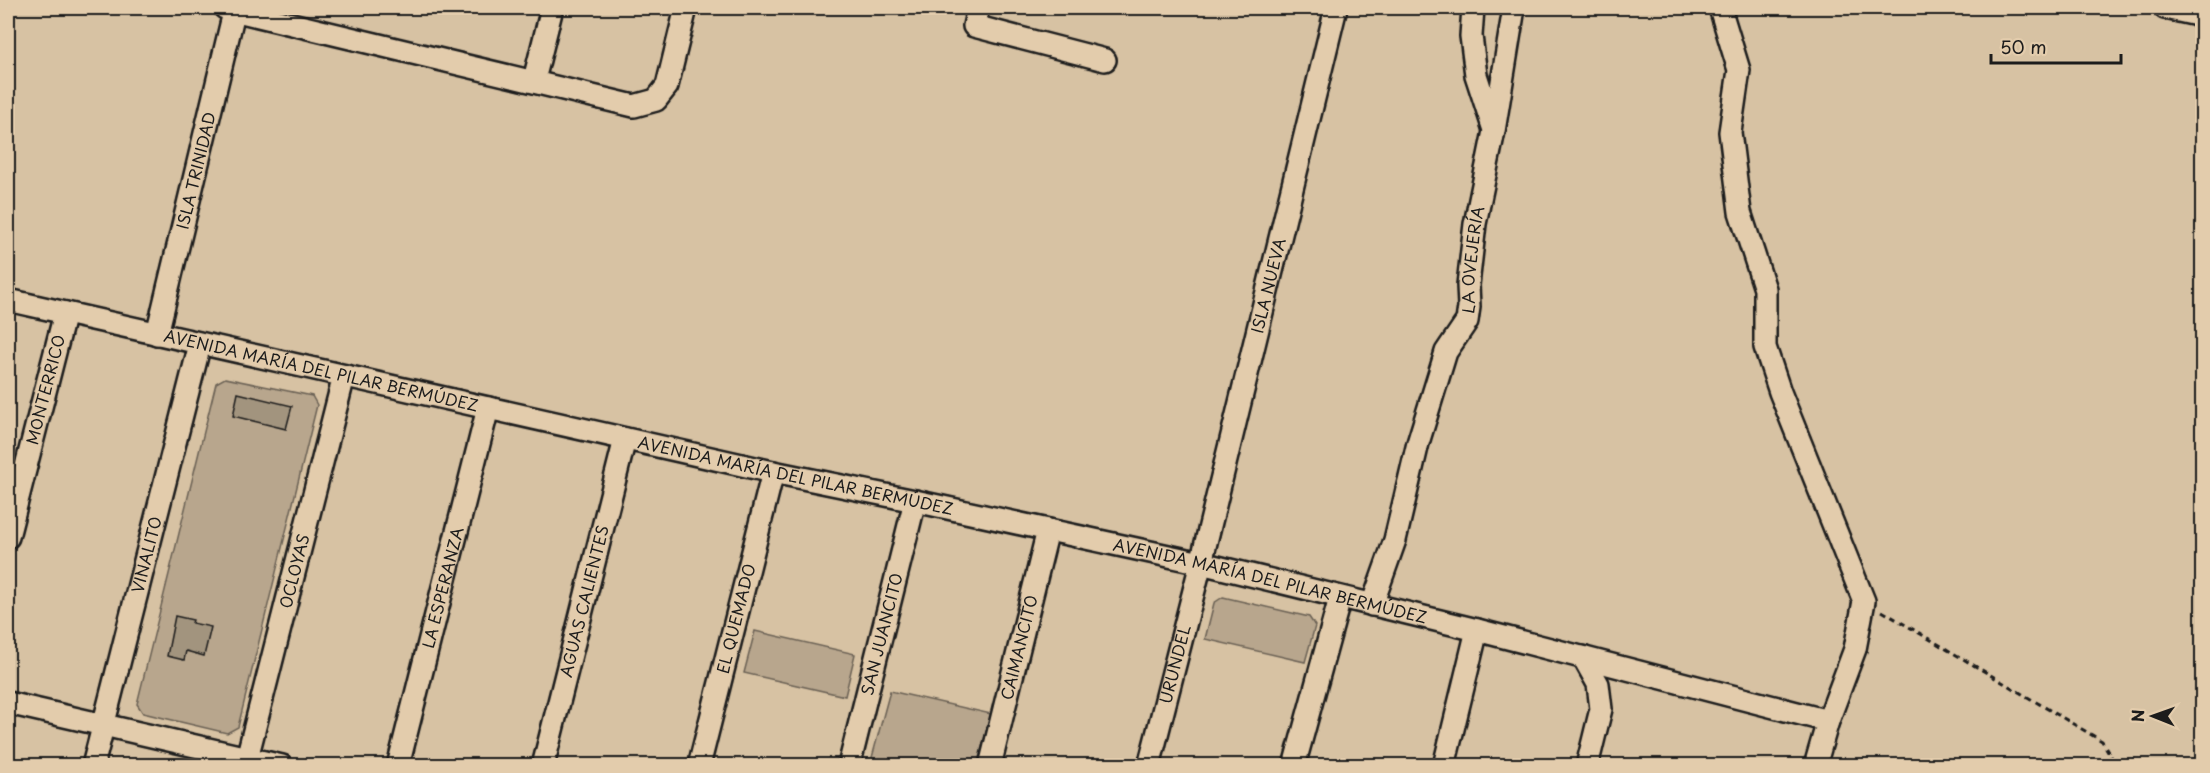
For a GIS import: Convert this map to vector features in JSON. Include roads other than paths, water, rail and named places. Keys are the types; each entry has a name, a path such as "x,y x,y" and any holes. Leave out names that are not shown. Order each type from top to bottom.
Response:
{"street":[{"path":"232,8 634,105 656,100 667,86 686,8"},
{"name":"ISLA TRINIDAD","path":"157,334 232,8"},
{"path":"534,80 552,8"},
{"path":"978,8 974,26 1104,60"},
{"name":"ISLA NUEVA","path":"1201,563 1336,8"},
{"path":"1473,8 1471,36 1476,75 1494,131"},
{"name":"LA OVEJERÍA","path":"1372,605 1395,540 1418,443 1446,351 1467,321 1468,285 1475,224 1494,131 1514,8"},
{"path":"1720,8 1738,70 1730,132 1740,212 1765,289 1765,347 1780,392 1864,601 1855,649 1828,721 1815,765"},
{"path":"2165,8 2202,16"},
{"name":"AVENIDA MARÍA DEL PILAR BERMÚDEZ","path":"8,300 773,472 1201,563 1477,630 1828,721"},
{"name":"MONTERRICO","path":"8,537 11,513 65,313"},
{"name":"VINALITO","path":"93,765 200,344"},
{"name":"OCLOYAS","path":"246,761 344,376"},
{"name":"LA ESPERANZA","path":"398,765 488,408"},
{"name":"AGUAS CALIENTES","path":"543,765 625,439"},
{"name":"EL QUEMADO","path":"699,765 773,472"},
{"name":"SAN JUANCITO","path":"849,765 915,501"},
{"name":"CAIMANCITO","path":"990,765 1048,530"},
{"name":"URUNDEL","path":"1149,765 1201,563"},
{"path":"1294,765 1340,598"},
{"path":"1444,765 1477,630"},
{"path":"1583,657 1598,684 1601,709 1587,765"},
{"path":"8,703 103,724 246,761 282,765"}]}
